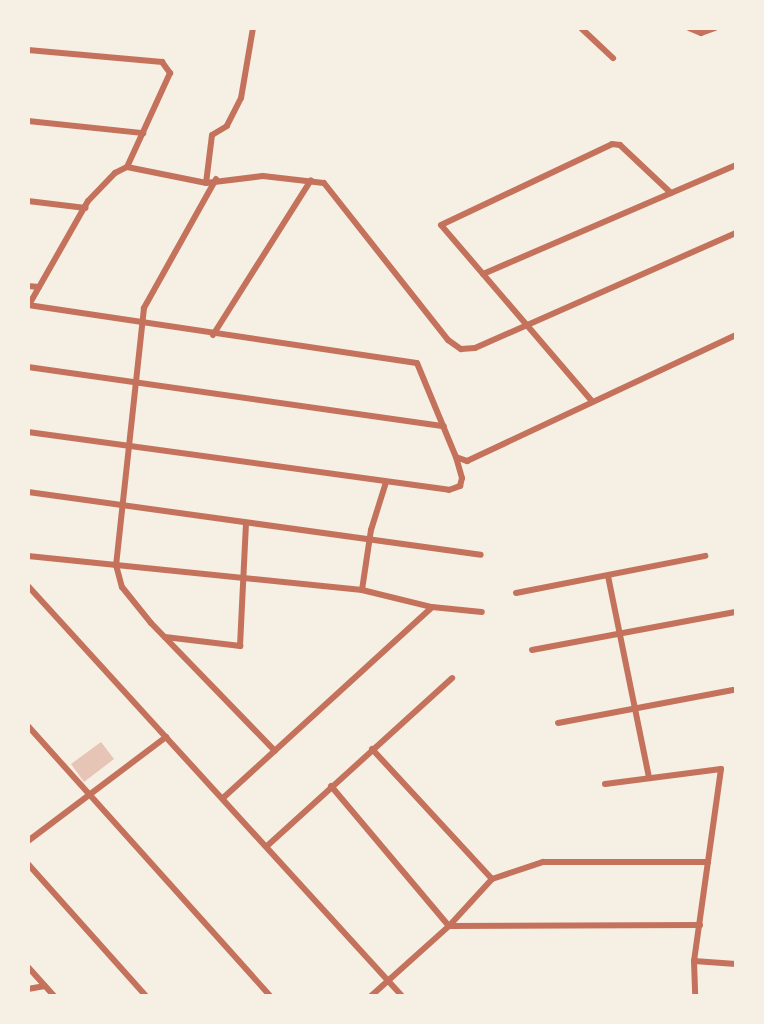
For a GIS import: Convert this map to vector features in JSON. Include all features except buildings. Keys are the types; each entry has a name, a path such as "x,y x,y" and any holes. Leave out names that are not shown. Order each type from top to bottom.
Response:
{"street":[{"path":"206,183 212,135 227,126 241,98 253,28"},
{"path":"581,28 614,58"},
{"path":"689,28 701,33 715,28"},
{"path":"28,50 162,62 171,73 127,167"},
{"path":"28,121 143,133"},
{"path":"591,400 441,225 606,145 620,145 671,193"},
{"path":"483,273 735,165"},
{"path":"28,432 130,449 386,482 460,486 456,457 417,363 142,325 29,304 86,208 115,173 127,167 206,183 216,179 312,180 324,183 448,340 461,349 475,348 735,233"},
{"path":"216,179 144,308 116,565 122,587 165,637 275,751"},
{"path":"213,335 312,180"},
{"path":"28,201 86,208"},
{"path":"28,286 39,287"},
{"path":"456,457 467,461 591,400 735,336"},
{"path":"28,367 137,385 444,426"},
{"path":"362,590 369,541 386,482"},
{"path":"28,492 122,508 481,555"},
{"path":"165,637 240,646 246,524"},
{"path":"28,556 244,580 362,590 432,607 482,612"},
{"path":"516,593 705,556"},
{"path":"609,576 650,778"},
{"path":"28,586 402,996"},
{"path":"223,798 432,607"},
{"path":"532,650 735,612"},
{"path":"267,846 372,748 452,678"},
{"path":"558,723 733,690"},
{"path":"28,726 270,996"},
{"path":"28,841 166,737"},
{"path":"372,748 492,879"},
{"path":"605,784 721,769 694,962 695,996"},
{"path":"331,786 449,926"},
{"path":"371,996 449,926 492,879 543,862 708,862"},
{"path":"28,864 146,996"},
{"path":"449,926 700,925"},
{"path":"694,962 735,964"},
{"path":"28,967 54,996"},
{"path":"28,989 45,986"}]}
